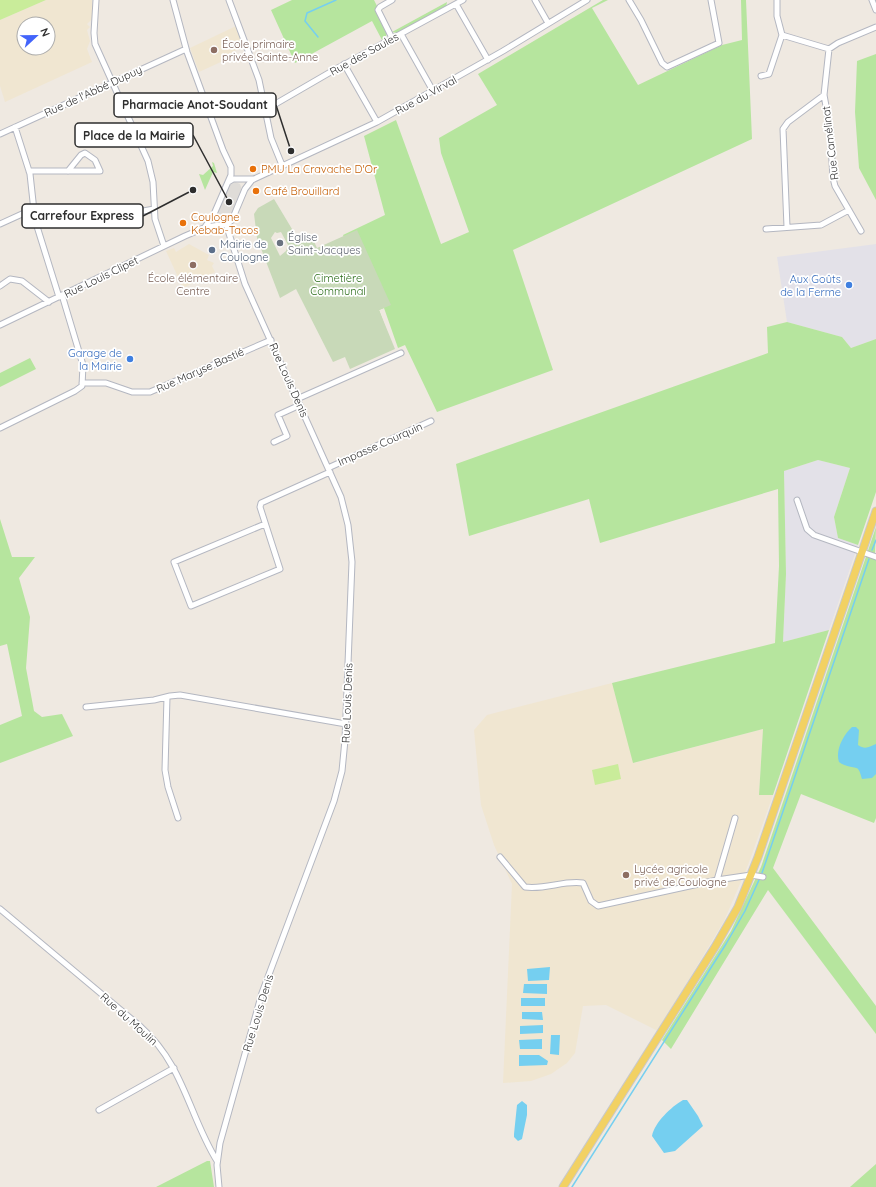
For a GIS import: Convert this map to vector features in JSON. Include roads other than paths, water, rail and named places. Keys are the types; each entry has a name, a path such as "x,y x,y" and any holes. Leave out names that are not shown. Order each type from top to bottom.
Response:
{"main road":[{"path":"563,1187 723,934 738,907 751,875 876,511"}],"street":[{"path":"96,0 94,38 112,82 148,161 152,181 154,210 164,246"},
{"name":"Rue Louis Clipet","path":"173,0 186,49 223,150 231,164 232,173 214,214 209,223 202,229"},
{"path":"229,0 259,80 271,138 282,165"},
{"path":"392,0 380,7 378,10 392,38"},
{"path":"449,0 454,5 488,60"},
{"name":"Rue des Saules","path":"265,110 344,64 463,0"},
{"path":"535,0 548,23"},
{"name":"Rue du Virval","path":"245,189 249,182 258,177 377,122 488,60 587,0"},
{"path":"629,0 641,20 662,63 667,67 719,43 711,0"},
{"path":"761,76 769,74 782,35 777,16 777,0"},
{"path":"872,0 876,10"},
{"path":"782,35 829,49 838,43 876,28"},
{"path":"400,34 433,91"},
{"name":"Rue de l'Abbé Dupuy","path":"0,134 186,49"},
{"name":"Rue Camélinat","path":"829,49 824,95 830,128 833,178 835,186 861,231"},
{"path":"344,64 377,122"},
{"path":"787,227 783,129 788,122 824,95"},
{"path":"0,428 75,392 81,388 82,383 82,361 35,220 29,171 16,127"},
{"path":"29,171 68,171 100,171 95,160 85,153 81,155 68,171"},
{"name":"Rue du Virval","path":"228,182 234,179 258,177"},
{"path":"223,224 232,220 245,189 243,184 238,179"},
{"path":"0,224 33,209"},
{"path":"35,220 89,221 154,210"},
{"path":"766,229 825,224 849,210"},
{"name":"Rue Louis Denis","path":"214,214 216,220 223,224 242,276 329,470 345,510 352,554 346,724 343,763 339,785 262,994 220,1143 217,1161 219,1187"},
{"name":"Rue Louis Clipet","path":"0,325 164,246 202,229 223,224"},
{"path":"0,286 10,279 18,279 49,302"},
{"name":"Rue Maryse Bastié","path":"82,383 106,383 132,392 150,392 271,340"},
{"path":"297,399 401,353"},
{"path":"274,442 287,436 278,415 300,405"},
{"name":"Impasse Courquin","path":"265,524 260,507 262,503 431,421"},
{"path":"797,500 806,530 814,535 876,557"},
{"path":"265,524 280,568 191,606 174,562 265,524"},
{"path":"86,707 154,700 176,695 346,724"},
{"path":"167,697 165,770 168,787 178,818"},
{"path":"717,880 735,818"},
{"path":"500,857 525,887 546,887 573,882 583,883 591,901 598,906 717,880 751,875 763,877"},
{"name":"Rue du Moulin","path":"0,908 148,1033 163,1051 174,1068 217,1161"},
{"path":"99,1110 174,1068"}],"water":[{"path":"852,727 856,727 859,730 858,745 860,747 865,748 876,744 876,774 872,778 862,779 857,768 844,765 839,762 839,748 846,734"},
{"path":"550,967 549,980 528,981 527,969"},
{"path":"524,984 547,984 547,994 523,993"},
{"path":"521,998 545,998 545,1006 521,1006"},
{"path":"522,1012 542,1012 543,1020 522,1019"},
{"path":"543,1025 543,1033 520,1034 520,1026"},
{"path":"551,1035 560,1035 559,1055 550,1054"},
{"path":"542,1039 542,1049 520,1049 519,1040"},
{"path":"519,1055 539,1055 548,1061 547,1065 519,1066"},
{"path":"683,1100 687,1100 703,1126 675,1151 664,1153 652,1136 656,1125 664,1115"},
{"path":"522,1101 527,1105 527,1115 522,1139 518,1141 514,1137 514,1134 517,1105"}],"waterway":[{"path":"318,37 305,21 307,13 336,0"},
{"path":"872,550 876,540"},
{"path":"762,873 869,559"},
{"path":"572,1187 726,944 745,911 759,880"}],"place":[{"name":"École primaire privée Sainte-Anne","path":"214,50"},
{"name":"Pharmacie Anot-Soudant","path":"291,151"},
{"name":"PMU La Cravache D'Or","path":"253,169"},
{"name":"Carrefour Express","path":"193,190"},
{"name":"Café Brouillard","path":"256,191"},
{"name":"Place de la Mairie","path":"229,202"},
{"name":"Coulogne Kebab-Tacos","path":"183,223"},
{"name":"Église Saint-Jacques","path":"280,243"},
{"name":"Mairie de Coulogne","path":"212,250"},
{"name":"École élémentaire Centre","path":"193,265"},
{"name":"Aux Goûts de la Ferme","path":"849,285"},
{"name":"Garage de la Mairie","path":"130,359"},
{"name":"Lycée agricole privé de Coulogne","path":"626,875"}],"park label":[{"name":"Cimetière Communal","path":"338,284"}]}
